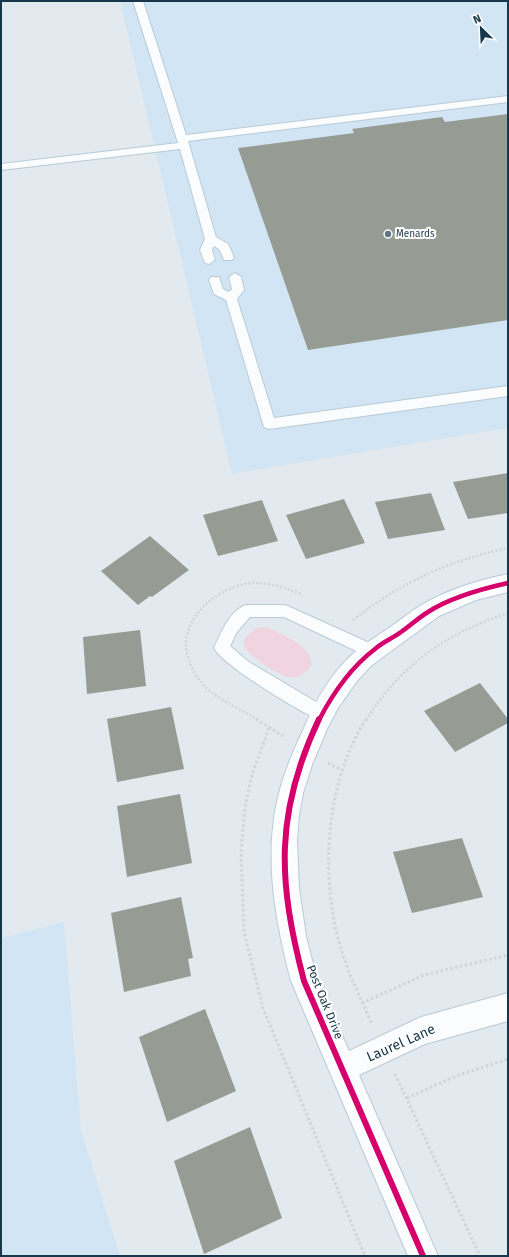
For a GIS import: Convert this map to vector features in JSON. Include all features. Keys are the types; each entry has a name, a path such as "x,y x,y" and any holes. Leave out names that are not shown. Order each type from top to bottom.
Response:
{"street":[{"name":"Post Oak Drive","path":"423,1256 304,981 292,939 285,869 286,832 291,794 306,750 322,714 348,675 371,651 431,610 494,586 508,583"},
{"name":"Laurel Lane","path":"342,1069 421,1031 473,1016 508,1008"}],"lane":[{"path":"138,1 183,142 211,239 206,250 209,260"},
{"path":"1,167 508,99"},
{"path":"211,239 224,247 228,258"},
{"path":"231,298 238,290 235,278"},
{"path":"215,280 218,291 231,298 269,424 508,391"},
{"path":"322,714 244,667 222,648 231,628 246,611 285,611 371,651"}],"path":[{"path":"350,622 375,602 401,585 431,570 455,560 508,548"},
{"path":"480,1256 407,1098 383,1050 362,1003 339,943 331,890 330,836 333,807 342,770 362,724 380,697 396,678 424,653 462,630 508,613"},
{"path":"269,728 283,736"},
{"path":"323,760 342,770"},
{"path":"362,1003 424,975 508,955"},
{"path":"407,1098 455,1076 485,1065 508,1060"}],"shaded area":[{"path":"120,1 508,1 508,428 232,474"},
{"path":"267,627 288,637 307,651 312,665 307,671 302,675 295,677 284,676 265,665 248,652 245,647 244,639 256,628"},
{"path":"64,922 81,1131 120,1256 1,1256 1,938"}],"building":[{"name":"Menards","path":"508,114 508,320 308,350 238,148 354,133 352,129 442,117 445,122"},
{"path":"508,473 508,513 468,519 453,482"},
{"path":"431,493 445,530 388,539 375,502"},
{"path":"344,499 365,543 306,559 286,515"},
{"path":"262,500 278,541 218,556 203,515"},
{"path":"150,536 189,570 152,597 150,596 138,605 101,571"},
{"path":"140,630 146,686 87,694 83,637"},
{"path":"480,683 508,719 508,723 455,752 424,711"},
{"path":"171,707 184,769 117,782 107,719"},
{"path":"180,794 192,863 127,877 117,806"},
{"path":"462,838 483,897 412,913 393,852"},
{"path":"181,897 193,958 188,959 191,976 124,992 111,913"},
{"path":"205,1009 236,1091 167,1122 139,1037"},
{"path":"250,1127 282,1218 204,1254 174,1161"}],"cycle path":[{"path":"423,1256 304,981 293,936 286,888 284,840 287,816 291,793 297,774 315,729 335,692 356,665 375,648 400,633 431,610 469,594 489,587 508,583"}],"place":[{"name":"Menards","path":"388,234"}]}
